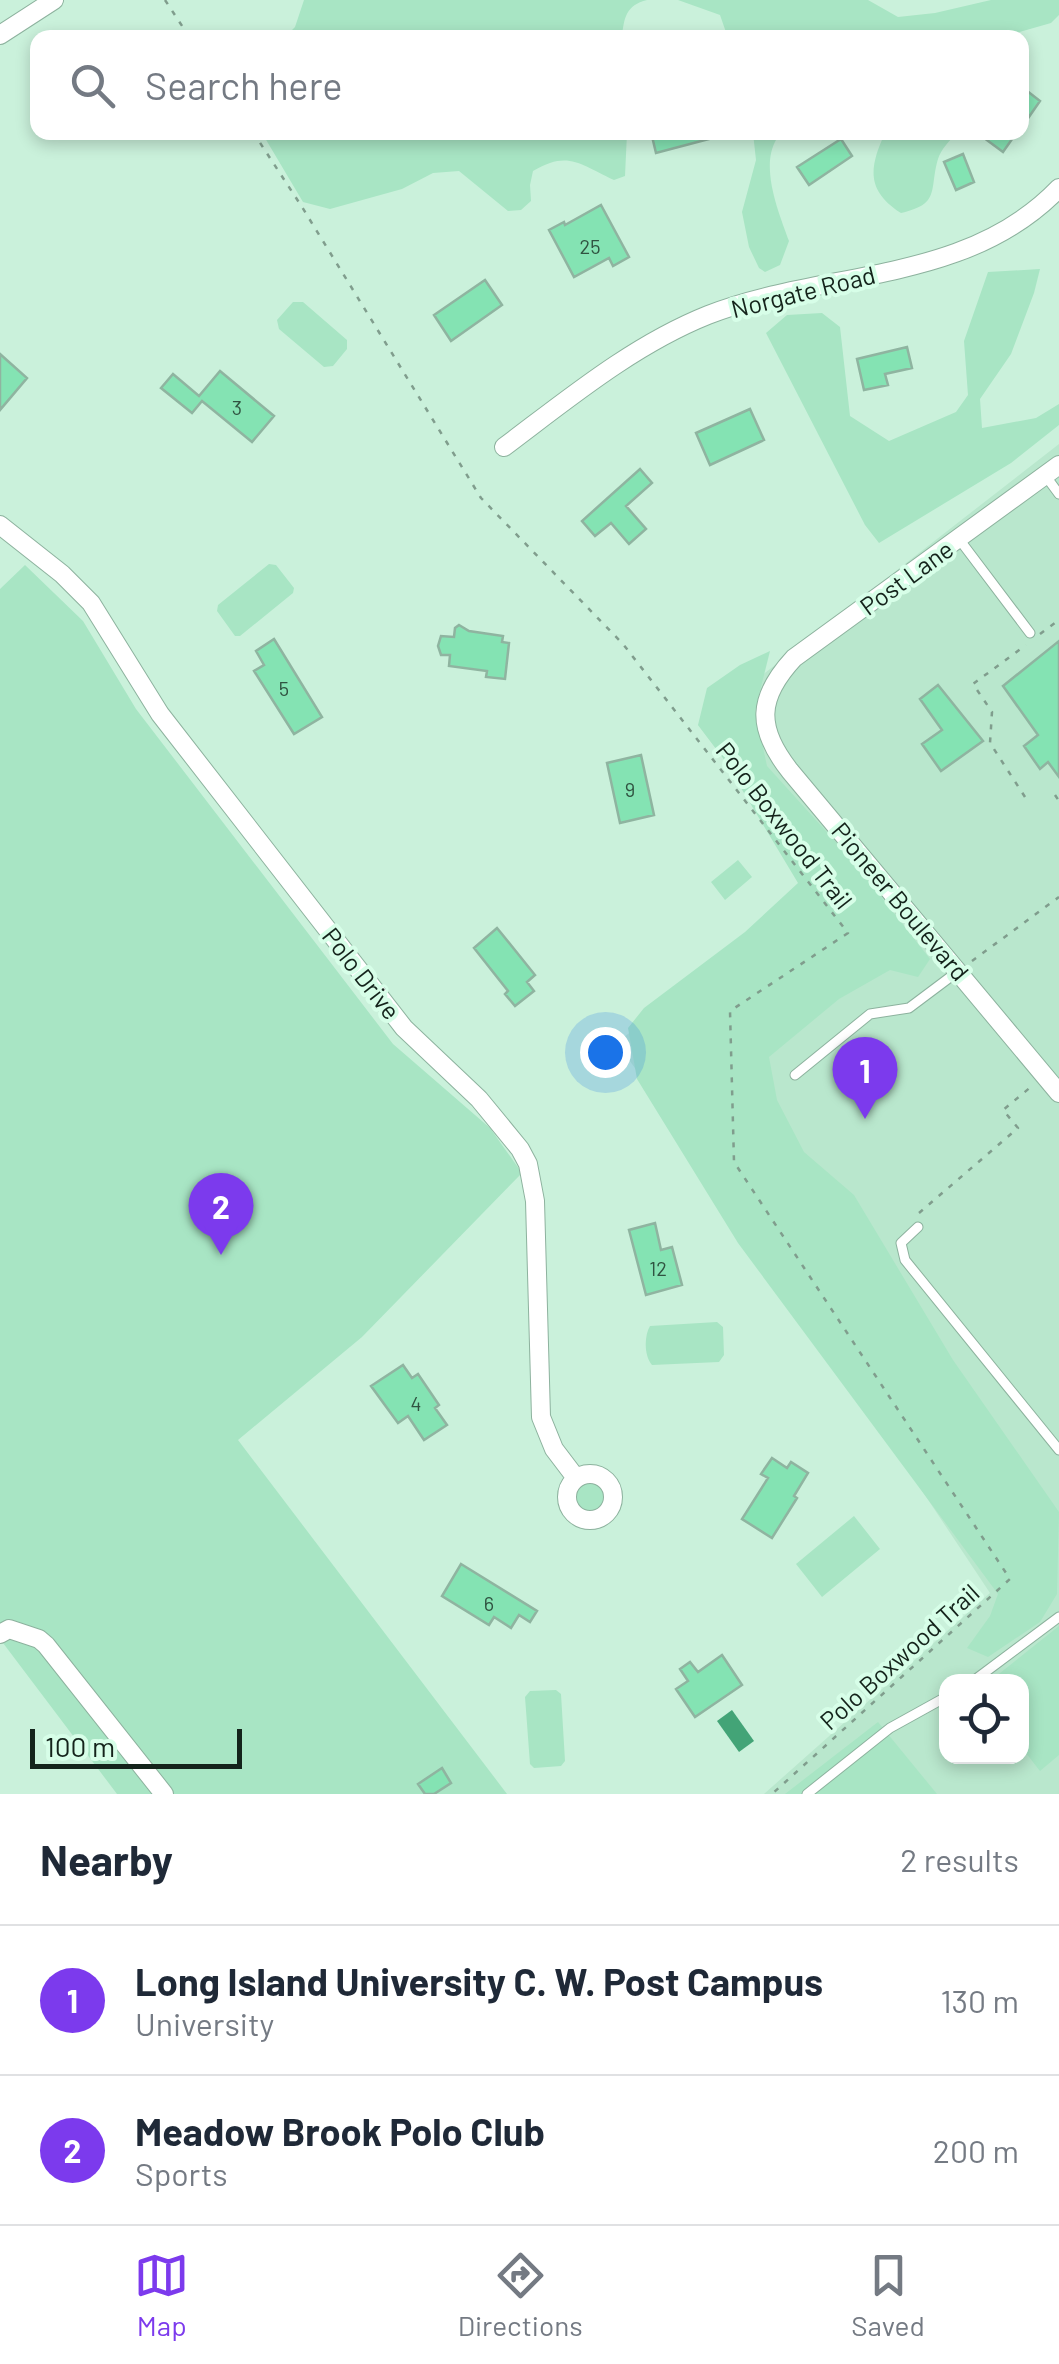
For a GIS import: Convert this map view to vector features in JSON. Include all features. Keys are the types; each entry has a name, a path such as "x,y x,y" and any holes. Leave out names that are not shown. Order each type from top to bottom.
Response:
{"street":[{"path":"0,35 54,0"},
{"name":"Norgate Road","path":"504,447 614,367 706,316 778,294 950,257 1006,232 1059,188"},
{"name":"Post Lane","path":"768,700 774,680 794,658 1052,470"},
{"name":"Polo Drive","path":"0,525 62,574 91,604 160,714 404,1028 478,1100 520,1149 528,1164 535,1201 541,1417 554,1449 576,1478"},
{"name":"Pioneer Boulevard","path":"768,700 766,725 774,751 1059,1093"},
{"path":"0,1634 9,1629 39,1638 164,1794"}],"lane":[{"path":"1052,470 1059,494"},
{"path":"958,538 1030,633"},
{"path":"796,1075 870,1014 909,1008 960,970"},
{"path":"915,1223 901,1243 906,1260 1059,1450"},
{"path":"983,1674 1059,1617"},
{"path":"807,1794 900,1721 939,1701"}],"path":[{"path":"165,0 185,30"},
{"name":"Polo Boxwood Trail","path":"258,140 481,498 623,644 848,934 730,1011 734,1162 1010,1579 772,1794"},
{"path":"1025,797 990,742 992,712 972,684 1059,620"},
{"path":"1055,796 1059,802"},
{"path":"960,970 1059,896"},
{"path":"915,1223 1018,1128 1003,1110 1045,1075"}],"shaded area":[{"path":"304,0 647,0 627,13 623,30 292,30"},
{"path":"678,0 868,0 898,17 991,0 1059,0 1059,15 1051,23 1026,30 725,30 720,15"},
{"path":"266,140 627,140 625,176 614,180 574,162 556,161 533,171 531,201 521,210 508,211 459,171 433,173 402,189 330,209 303,202"},
{"path":"754,140 776,140 770,177 789,241 780,265 765,272 749,247 742,212 756,160"},
{"path":"882,140 951,140 939,155 928,200 901,213 876,187 876,157"},
{"path":"1040,269 1011,354 980,399 982,428 1036,418 1059,404 1059,425 1011,463 879,543 865,525 766,333 787,315 822,313 840,327 850,416 889,441 956,412 968,395 964,341 988,272"},
{"path":"293,302 303,302 347,340 347,349 333,366 324,367 279,329 277,320"},
{"path":"1059,444 1059,1794 764,1794 990,1593 725,1194 617,1043 816,880 698,725"},
{"path":"269,564 276,565 294,588 293,593 235,636 217,611 218,605"},
{"path":"25,565 83,621 136,709 393,1044 490,1128 522,1173 362,1337 238,1440 507,1794 117,1794 0,1639 0,589"},
{"path":"770,651 755,711 767,766 853,861 930,959 918,977 890,970 839,999 769,1057 777,1100 804,1152 854,1195 953,1360 1059,1512 1057,1594 1040,1622 988,1657 967,1648 990,1616 998,1594 738,1243 637,1079 628,1028 644,1008 745,932 798,883 723,758 698,725 707,688 740,665"},
{"path":"738,860 752,877 725,900 711,882"},
{"path":"717,1322 723,1327 724,1355 719,1362 652,1365 649,1361 646,1346 650,1326"},
{"path":"590,1476 604,1482 610,1496 604,1510 590,1516 576,1510 570,1496 576,1482"},
{"path":"854,1516 880,1549 822,1597 796,1564"},
{"path":"1059,1626 1059,1755 1040,1771 1029,1757 1029,1674 999,1674"},
{"path":"556,1690 561,1694 565,1761 561,1766 534,1768 530,1764 525,1697 530,1691"},
{"path":"732,1710 754,1741 739,1752 717,1721"},
{"path":"878,1722 937,1794 785,1794"}],"building":[{"path":"1029,92 1040,101 1029,117"},
{"path":"653,140 705,140 656,153"},
{"path":"839,140 852,156 809,185 797,167"},
{"path":"987,140 1011,140 1003,152"},
{"path":"963,154 974,182 956,190 944,162"},
{"path":"601,205 629,257 613,266 609,258 574,277 549,230"},
{"path":"485,280 502,305 451,341 434,315"},
{"path":"907,347 912,368 885,374 888,385 864,390 857,359"},
{"path":"0,354 27,378 0,410"},
{"path":"220,371 274,416 252,442 202,401 192,413 161,388 173,374 199,396"},
{"path":"750,409 764,440 710,465 696,433"},
{"path":"640,469 652,483 626,506 646,529 629,544 611,523 595,536 582,521"},
{"path":"459,625 469,631 503,636 502,642 509,643 505,679 486,677 487,671 449,666 450,655 441,655 438,646 441,636 454,637"},
{"path":"274,639 322,717 294,734 254,671 264,665 256,651"},
{"path":"1059,641 1059,777 1048,762 1040,769 1024,746 1038,735 1003,686"},
{"path":"938,685 983,741 941,771 922,744 942,730 920,699"},
{"path":"641,755 654,815 620,823 607,763"},
{"path":"497,928 535,975 527,982 534,991 515,1006 474,948"},
{"path":"655,1223 661,1250 672,1247 682,1285 646,1295 629,1230"},
{"path":"403,1365 412,1378 418,1374 447,1425 424,1440 408,1416 398,1423 371,1386"},
{"path":"772,1458 787,1468 791,1462 808,1473 772,1538 742,1519 768,1478 761,1474"},
{"path":"461,1564 537,1611 530,1622 519,1615 511,1628 494,1617 489,1625 442,1596"},
{"path":"722,1655 742,1685 695,1717 676,1689 688,1681 680,1669 690,1662 698,1672"},
{"path":"442,1768 451,1783 434,1794 425,1794 418,1784"}],"place":[{"name":"Long Island University C. W. Post Campus","path":"865,1119"},
{"name":"Meadow Brook Polo Club","path":"221,1255"}]}
